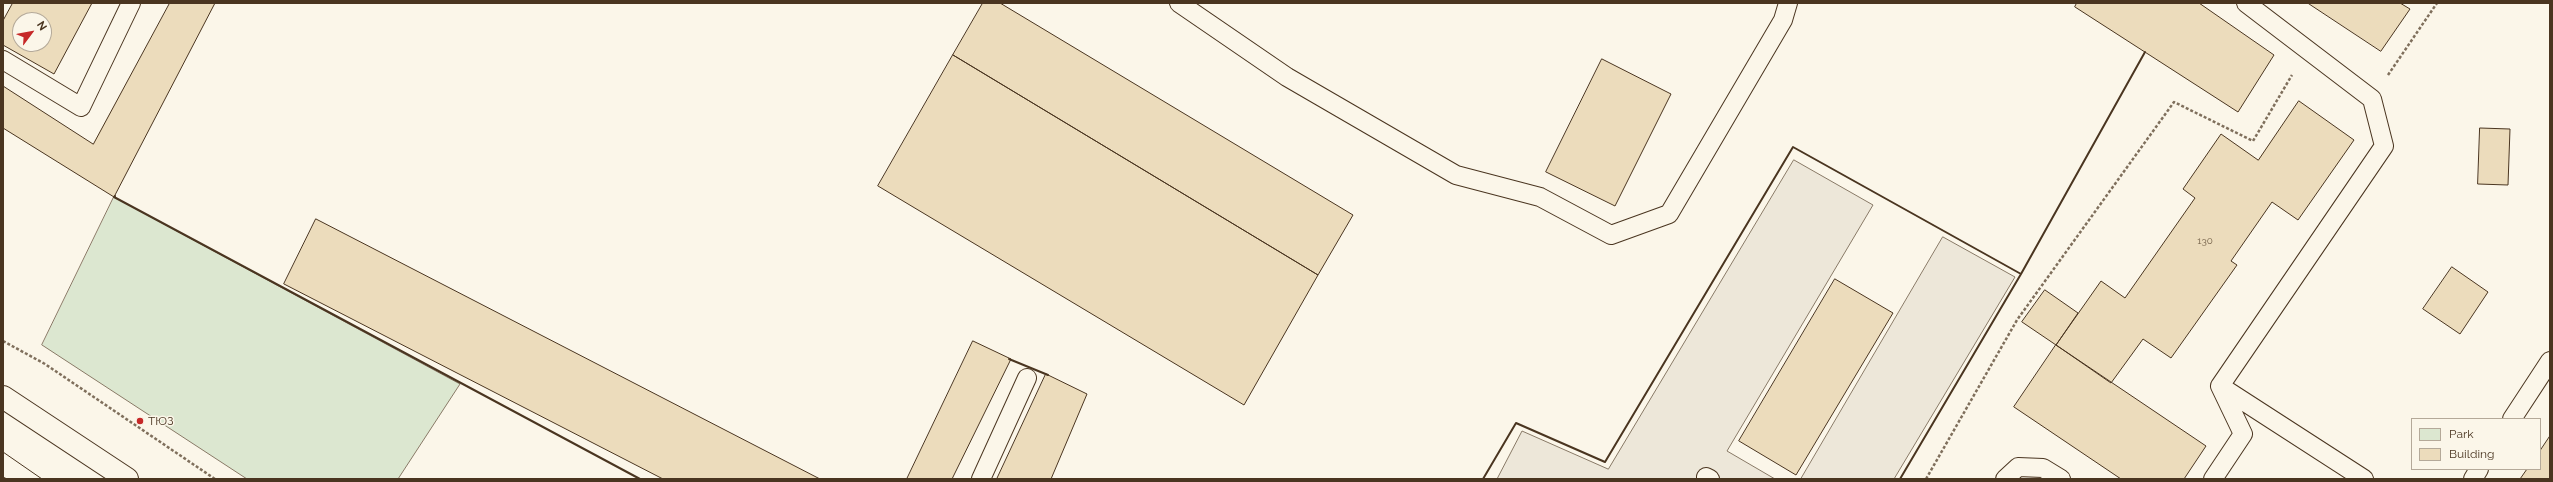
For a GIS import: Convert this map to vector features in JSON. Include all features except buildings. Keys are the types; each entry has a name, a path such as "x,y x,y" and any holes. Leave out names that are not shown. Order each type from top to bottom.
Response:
{"highway":[{"path":"3,397 127,479"}],"lane":[{"path":"3,60 80,107 131,3"},
{"path":"1179,3 1287,77 1456,175 1540,197 1611,235 1669,214 1783,20 1788,3"},
{"path":"2220,386 2384,146 2372,99 2246,3"},
{"path":"2513,418 2550,361"},
{"path":"981,479 1027,378"},
{"path":"2213,479 2243,434 2220,386"},
{"path":"2220,386 2364,479"},
{"path":"2004,479 2018,467 2043,468 2061,479"},
{"path":"2473,479 2478,470"}],"path":[{"path":"2372,99 2437,3"},
{"path":"1926,479 2017,320 2174,102 2253,141 2296,68"},
{"path":"3,340 45,364 215,479"}],"green space":[{"path":"114,197 460,384 398,479 247,479 42,345"}],"shaded area":[{"path":"1794,160 1873,205 1727,451 1775,479 1497,479 1522,431 1608,469"},
{"path":"1943,237 2015,277 1894,479 1801,479"}],"tram line":[{"path":"3,452 42,479"},
{"path":"3,477 7,479"}],"wall":[{"path":"1483,479 1516,423 1605,462 1793,147 2021,274 2145,52"},
{"path":"115,196 114,197 640,479"},
{"path":"1900,479 2021,274"},
{"path":"1009,359 1048,375"}],"place":[{"name":"ТЮЗ","path":"140,421"}]}
